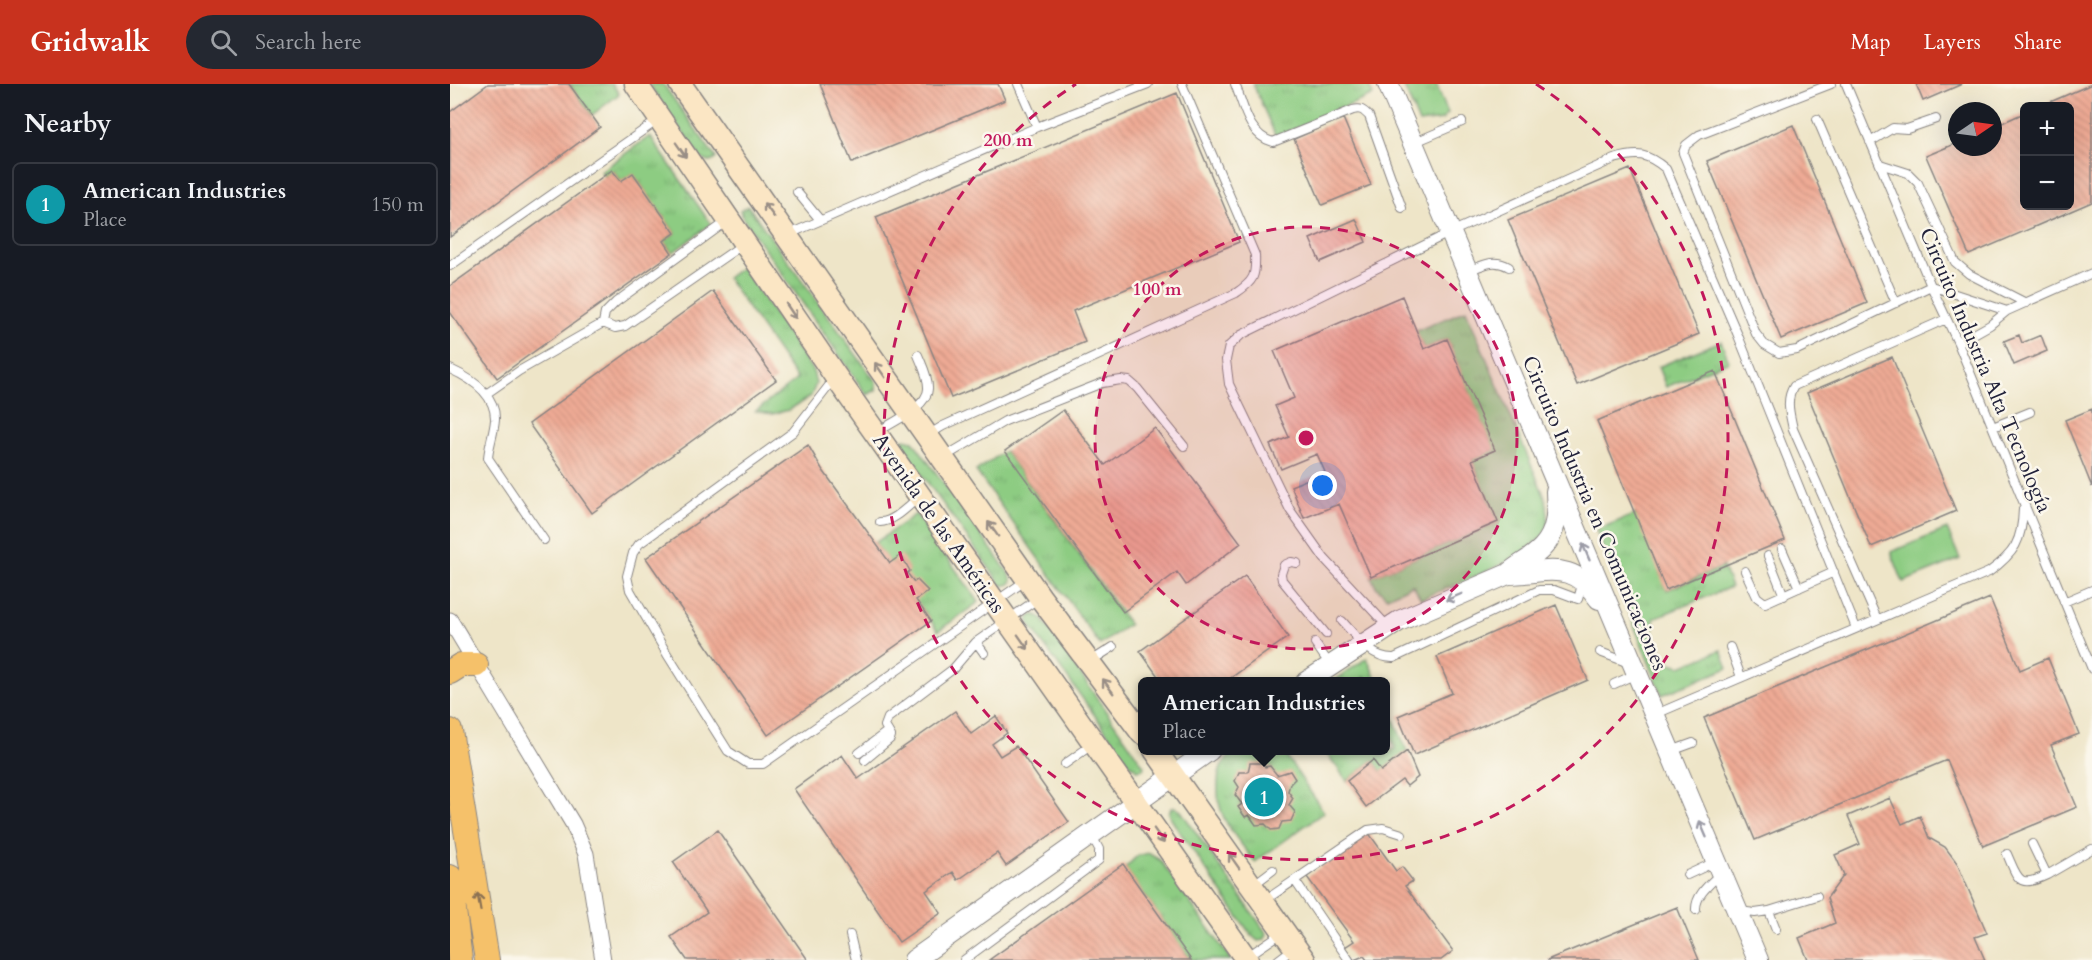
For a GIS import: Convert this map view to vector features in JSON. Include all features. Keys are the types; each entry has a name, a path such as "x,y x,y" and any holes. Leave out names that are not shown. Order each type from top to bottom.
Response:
{"main road":[{"name":"Avenida de las Américas","path":"636,84 836,377 1245,959"},
{"name":"Avenida de las Américas","path":"680,84 1034,588 1138,726"},
{"path":"711,193 741,171"},
{"path":"450,672 461,665 476,665"},
{"path":"450,731 487,960"},
{"path":"1158,755 1257,894 1294,953"},
{"path":"450,877 460,960"}],"street":[{"name":"Circuito Industria en Comunicaciones","path":"1388,84 1758,960"},
{"path":"1508,574 1542,548 1551,536 1557,510 1555,479"},
{"path":"1312,677 1399,621 1508,574 1554,570 1568,572 1584,580 1590,586 1617,627"},
{"path":"450,620 573,824 586,854 603,960"},
{"path":"914,960 1203,755"}],"lane":[{"path":"1018,84 1037,127"},
{"path":"787,235 1037,127 1148,84"},
{"path":"926,435 1236,294 1249,284 1256,272 1255,255 1182,84"},
{"path":"1235,84 1253,130 1265,140 1273,142 1353,110 1360,108 1364,110 1369,116 1402,208"},
{"path":"1831,84 1699,135 1686,145 1683,153 1756,334 1772,351 1779,353 1797,350 1931,286 2007,311"},
{"name":"Circuito Industria Alta Tecnología","path":"1846,84 1993,427 2092,669"},
{"path":"450,267 659,119"},
{"path":"1817,119 1896,303"},
{"path":"1870,142 1893,128 1907,129 1936,119"},
{"path":"1413,143 1462,122"},
{"path":"1389,628 1324,558 1290,510 1229,384 1226,360 1229,346 1240,335 1451,232 1614,159 1642,154 1653,158 1666,169 1737,333 1856,628"},
{"path":"1880,164 1908,174 1918,183 1955,262 1961,268 2026,303"},
{"path":"797,192 820,220"},
{"path":"486,393 519,371 603,323 605,313 616,302 729,220"},
{"path":"603,323 615,328 625,326 745,243"},
{"path":"1468,271 1491,262 1501,262 1509,267"},
{"path":"1958,344 1990,325 2007,311 2092,273"},
{"path":"1877,619 1793,429 1788,408 1789,393 1794,386 1946,319"},
{"path":"876,433 926,399 929,390 918,355"},
{"path":"450,369 467,378 486,393 495,420 488,458 544,540"},
{"path":"836,377 793,432 639,544 633,553 627,576 630,590 728,751 748,764 763,764 1034,588"},
{"path":"942,458 1005,421 1102,383 1121,380 1129,381 1137,388 1184,446"},
{"path":"1993,427 2030,412"},
{"path":"880,522 892,519 921,496"},
{"path":"1654,714 1989,572 2003,562 2014,550 2019,540 2023,504"},
{"path":"1782,549 1799,588"},
{"path":"1768,556 1784,596"},
{"path":"1297,563 1291,562 1284,565 1282,580 1326,634"},
{"path":"1745,571 1761,601 1765,603 1834,572"},
{"path":"1342,621 1363,644 1379,657 1394,658 1539,590 1554,590 1578,599 1584,580"},
{"path":"865,760 890,739 885,726 888,718 953,669 1001,611 1034,588"},
{"path":"2064,602 2092,590"},
{"path":"976,642 984,653"},
{"path":"1315,642 1330,665"},
{"path":"1090,662 1113,646"},
{"path":"1730,646 1741,677"},
{"path":"1600,652 1635,670 1614,684"},
{"path":"859,753 888,731"},
{"path":"1065,764 1094,743"},
{"path":"1670,752 1693,743"},
{"path":"1257,894 1295,880 1368,830 1383,828 1402,834"},
{"path":"964,960 1099,860 1099,849 1091,835"},
{"path":"2032,844 2047,875"},
{"path":"2007,854 2018,880 2032,882 2092,849"},
{"path":"1686,875 1719,867"},
{"path":"1696,910 1697,901 1719,867"},
{"path":"1257,894 1273,870"},
{"path":"1295,880 1349,960"},
{"path":"1737,911 1755,914 1817,896"},
{"path":"1769,911 1776,929"},
{"path":"850,935 856,960"},
{"path":"1245,959 1294,953"}],"green space":[{"path":"569,84 612,84 619,94 592,115"},
{"path":"649,84 663,84 716,158 713,161 701,159"},
{"path":"1253,84 1368,84 1373,95 1276,137"},
{"path":"1403,84 1436,84 1448,113 1442,120 1419,123"},
{"path":"650,136 711,224 672,253 664,241 675,233 633,174 621,181 613,170 604,176 601,171"},
{"path":"748,206 876,382 876,390 867,395 743,218 740,210"},
{"path":"742,267 813,371 816,384 811,396 789,410 772,414 756,411 797,379 727,278"},
{"path":"1466,310 1546,500 1548,525 1540,539 1527,550 1490,570 1421,599 1413,585 1387,597 1377,588 1371,577 1498,522 1472,460 1494,450 1447,339 1424,349 1416,331"},
{"path":"1721,341 1729,361 1666,387 1658,367"},
{"path":"905,439 913,441 1010,575 1012,580 1010,584 1002,586 902,447 900,442"},
{"path":"1005,451 1129,624 1100,645 976,471"},
{"path":"916,514 979,602 938,631 875,543"},
{"path":"1636,514 1667,590 1723,567 1731,587 1654,618 1653,634 1666,662 1681,666 1721,650 1728,668 1662,695 1596,530"},
{"path":"1947,529 1960,559 1903,582 1891,552"},
{"path":"1032,615 1043,620 1144,766 1143,769 1137,770 1129,763 1031,627 1028,619"},
{"path":"1367,658 1375,677 1365,677 1340,677"},
{"path":"1390,711 1407,751 1381,771 1373,760 1347,781 1328,755 1381,756 1390,755 1390,751 1395,748 1390,735"},
{"path":"1232,755 1286,755 1324,812 1255,862 1228,825 1220,806 1218,782 1225,761"},
{"path":"1175,807 1181,811 1267,934 1264,940 1258,941 1251,935 1173,822 1169,813 1171,808"},
{"path":"1148,853 1160,860 1231,960 1191,960 1125,868 1137,856"}],"building":[{"path":"488,84 569,84 600,127 450,237 450,112"},
{"path":"820,84 998,84 1005,100 852,163"},
{"path":"1916,84 1962,84 1923,101"},
{"path":"2092,84 2092,202 2074,210 2074,102 2050,102"},
{"path":"1177,93 1239,242 1073,311 1085,342 951,398 876,217"},
{"path":"2020,115 2020,210 2073,210 1969,255 1926,156 1948,147 1948,156 2002,156 2002,123"},
{"path":"1343,118 1371,185 1322,205 1294,139"},
{"path":"1793,125 1867,303 1781,339 1707,161"},
{"path":"1630,169 1699,334 1577,385 1508,220"},
{"path":"612,170 621,181 633,173 675,233 664,241 672,253 497,378 450,312 450,286"},
{"path":"1356,219 1366,242 1320,262 1310,239"},
{"path":"713,291 776,380 592,513 529,424"},
{"path":"1402,296 1424,349 1447,339 1495,450 1472,460 1498,522 1371,577 1339,504 1304,518 1291,486 1325,472 1317,454 1281,469 1270,445 1289,437 1275,406 1294,398 1274,351"},
{"path":"2019,335 2022,343 2041,335 2047,351 2014,365 2004,341"},
{"path":"1892,357 1956,511 1871,547 1807,393"},
{"path":"1715,371 1785,540 1666,590 1597,421"},
{"path":"2092,409 2092,487 2065,420"},
{"path":"1063,410 1105,465 1155,428 1241,543 1186,585 1177,572 1123,612 1005,451"},
{"path":"808,445 822,469 890,563 901,555 910,571 907,573 914,582 917,580 928,591 916,600 931,621 768,735 646,558"},
{"path":"1245,576 1288,637 1232,677 1158,677 1140,651"},
{"path":"1990,598 2020,670 2048,658 2079,734 2051,745 2077,807 1983,846 1947,760 1755,840 1704,718"},
{"path":"1556,605 1588,680 1414,755 1398,716 1452,693 1437,657"},
{"path":"955,711 971,734 996,716 1007,733 992,744 1000,756 1016,746 1069,822 1006,866 997,853 958,880 953,872 926,891 941,913 899,942 794,789 842,755 858,779"},
{"path":"1407,751 1418,777 1407,786 1402,780 1366,807 1347,781 1373,760 1381,771"},
{"path":"1250,763 1263,763 1265,767 1270,766 1277,775 1290,771 1295,779 1288,791 1293,798 1289,805 1295,812 1291,821 1282,822 1279,829 1271,830 1265,824 1256,825 1249,815 1245,817 1238,807 1242,804 1235,795 1239,787 1235,781 1239,772 1248,772"},
{"path":"1890,798 1902,824 1920,816 1929,838 1945,847 1957,863 1987,933 1975,937 1985,960 1808,960 1799,938 1835,923 1827,898 1844,875 1835,855 1860,844 1848,816"},
{"path":"718,830 808,960 741,960 739,958 737,960 687,960 671,937 707,912 673,862"},
{"path":"1368,832 1396,871 1402,867 1413,881 1405,886 1453,951 1441,960 1367,960 1364,956 1354,960 1345,947 1354,941 1307,877"},
{"path":"1123,864 1191,960 989,960"},
{"path":"1677,907 1699,960 1547,960"}],"place":[{"name":"American Industries","path":"1264,797"}]}
